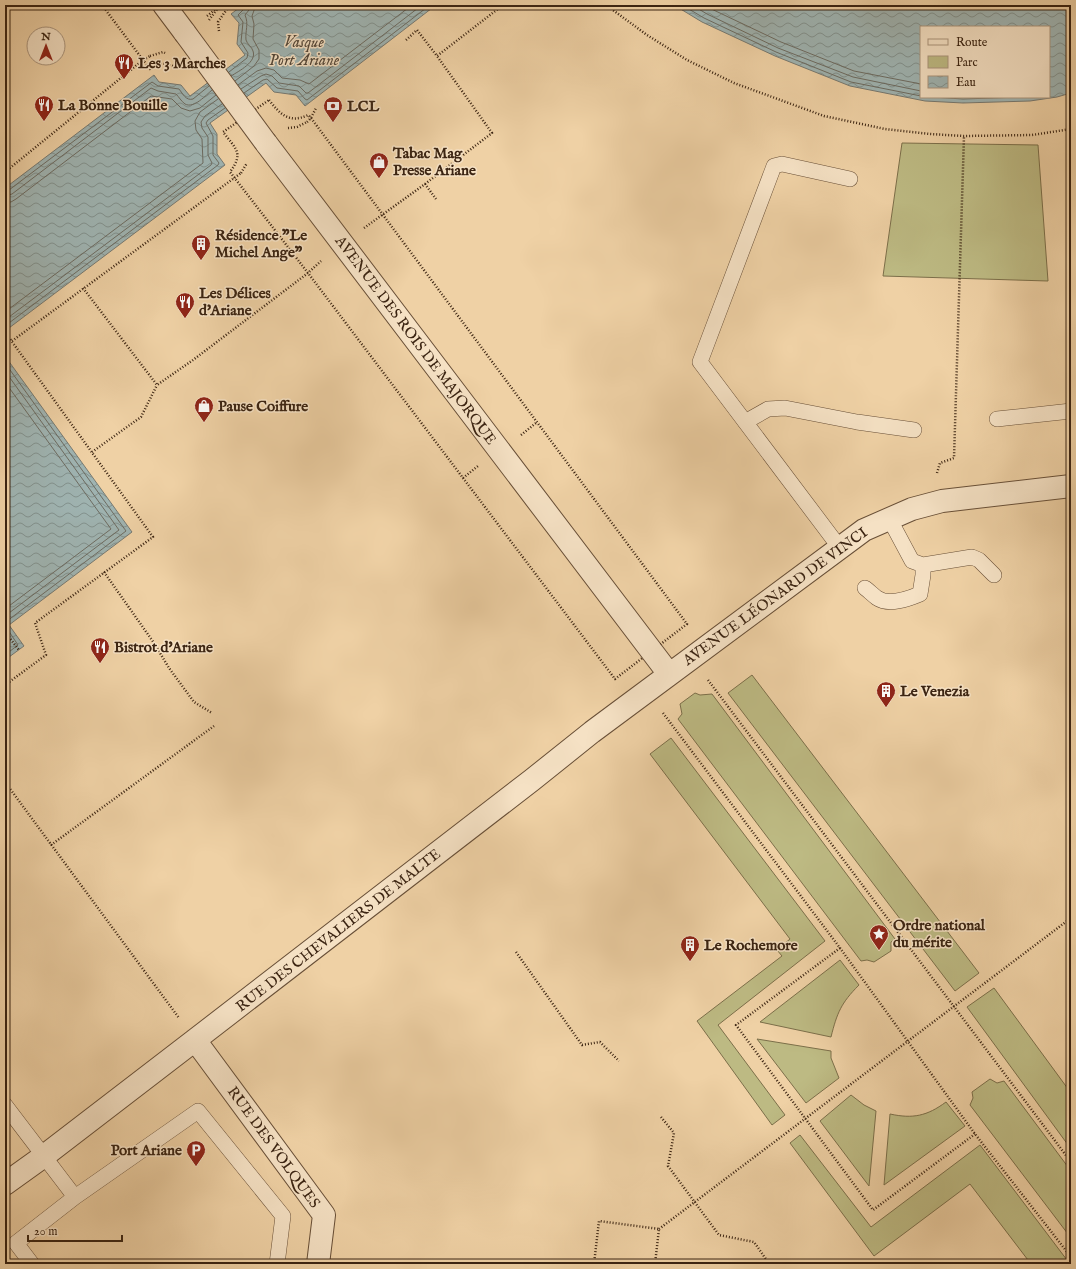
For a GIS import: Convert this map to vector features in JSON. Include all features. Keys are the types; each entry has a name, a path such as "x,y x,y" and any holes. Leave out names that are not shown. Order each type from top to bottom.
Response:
{"street":[{"name":"AVENUE DES ROIS DE MAJORQUE","path":"164,5 342,244 669,674"},
{"name":"AVENUE LÉONARD DE VINCI","path":"669,674 864,530 889,518 912,509 942,501 1071,486"},
{"name":"RUE DES CHEVALIERS DE MALTE","path":"5,1184 44,1156 669,674"},
{"name":"RUE DES VOLQUES","path":"195,1040 324,1215 318,1264"}],"lane":[{"path":"840,548 700,362 774,166 782,164 850,179"},
{"path":"745,422 768,409 785,408 857,422 914,430"},
{"path":"997,418 1071,411"},
{"path":"889,518 912,561 923,566 972,557 979,560 994,575"},
{"path":"865,588 878,599 893,602 903,601 920,594 923,566"},
{"path":"5,1105 75,1197"},
{"path":"32,1264 16,1243 75,1197 198,1111 283,1216 277,1264"}],"path":[{"path":"102,5 143,60"},
{"path":"218,8 221,5"},
{"path":"437,56 503,5"},
{"path":"606,5 647,35 687,60 734,83 824,116 885,129 964,136 1032,135 1071,129"},
{"path":"92,452 141,417 157,385 193,360 308,273 342,244 492,133 417,30 406,40"},
{"path":"5,172 143,60 150,56"},
{"path":"307,122 311,118 316,108"},
{"path":"311,118 687,624"},
{"path":"942,501 936,476 940,463 954,458 964,136"},
{"path":"12,341 241,173"},
{"path":"234,178 308,273 614,679"},
{"path":"425,184 436,199"},
{"path":"83,288 157,385"},
{"path":"5,332 153,537 35,623 46,655 5,685"},
{"path":"104,572 154,643 168,668 194,702 212,713"},
{"path":"5,632 19,650"},
{"path":"708,680 1071,1162"},
{"path":"669,708 662,712 840,948 975,1134 1071,1257"},
{"path":"51,845 214,726"},
{"path":"5,782 195,1040"},
{"path":"594,1264 599,1221 659,1229 907,1040 1071,918"},
{"path":"840,948 736,1025 873,1210 975,1134"},
{"path":"516,952 582,1045 600,1042 619,1061"},
{"path":"661,1117 674,1133 668,1166 694,1202 719,1235 754,1242 768,1262"},
{"path":"655,1264 659,1229"}],"green space":[{"path":"902,143 1038,145 1048,281 883,276"},
{"path":"752,675 979,973 955,991 728,693"},
{"path":"695,693 700,695 712,694 895,939 891,942 891,951 874,962 867,960 861,961 678,719 682,714 680,704"},
{"path":"671,738 825,941 718,1025 785,1115 772,1125 697,1021 782,956 777,950 790,939 650,754"},
{"path":"840,960 859,985 840,1009 831,1037 760,1022"},
{"path":"994,988 1071,1093 1071,1149 967,1007"},
{"path":"757,1039 831,1051 831,1058 839,1078 806,1103"},
{"path":"990,1079 997,1083 1004,1081 1071,1171 1071,1238 970,1105 973,1098 972,1092"},
{"path":"851,1095 864,1105 876,1111 869,1186 820,1121"},
{"path":"946,1102 965,1126 884,1185 890,1114 906,1116 920,1115 939,1107"},
{"path":"800,1135 871,1227 980,1145 1070,1264 1031,1264 970,1184 874,1256 790,1143"}],"water":[{"name":"Vasque Port Ariane","path":"243,5 436,5 305,106 296,95 274,92 266,83 210,123 217,134 217,154 225,165 5,331 5,188 154,75 159,82 181,85 190,96 245,55 237,44 239,23 231,14"},
{"path":"674,5 1071,5 1071,93 1057,97 1030,101 963,103 925,101 850,86 775,56 702,22"},
{"path":"5,356 132,532 9,625 24,646 5,660"}],"place":[{"name":"Les 3 Marches","path":"124,80"},
{"name":"La Bonne Bouille","path":"44,122"},
{"name":"LCL","path":"333,123"},
{"name":"Tabac Mag Presse Ariane","path":"379,179"},
{"name":"Résidence \"Le Michel Ange\"","path":"201,261"},
{"name":"Les Délices d'Ariane","path":"185,319"},
{"name":"Pause Coiffure","path":"204,423"},
{"name":"Bistrot d'Ariane","path":"100,664"},
{"name":"Le Venezia","path":"886,708"},
{"name":"Ordre national du mérite","path":"879,951"},
{"name":"Le Rochemore","path":"690,962"},
{"name":"Port Ariane","path":"196,1167"}]}
